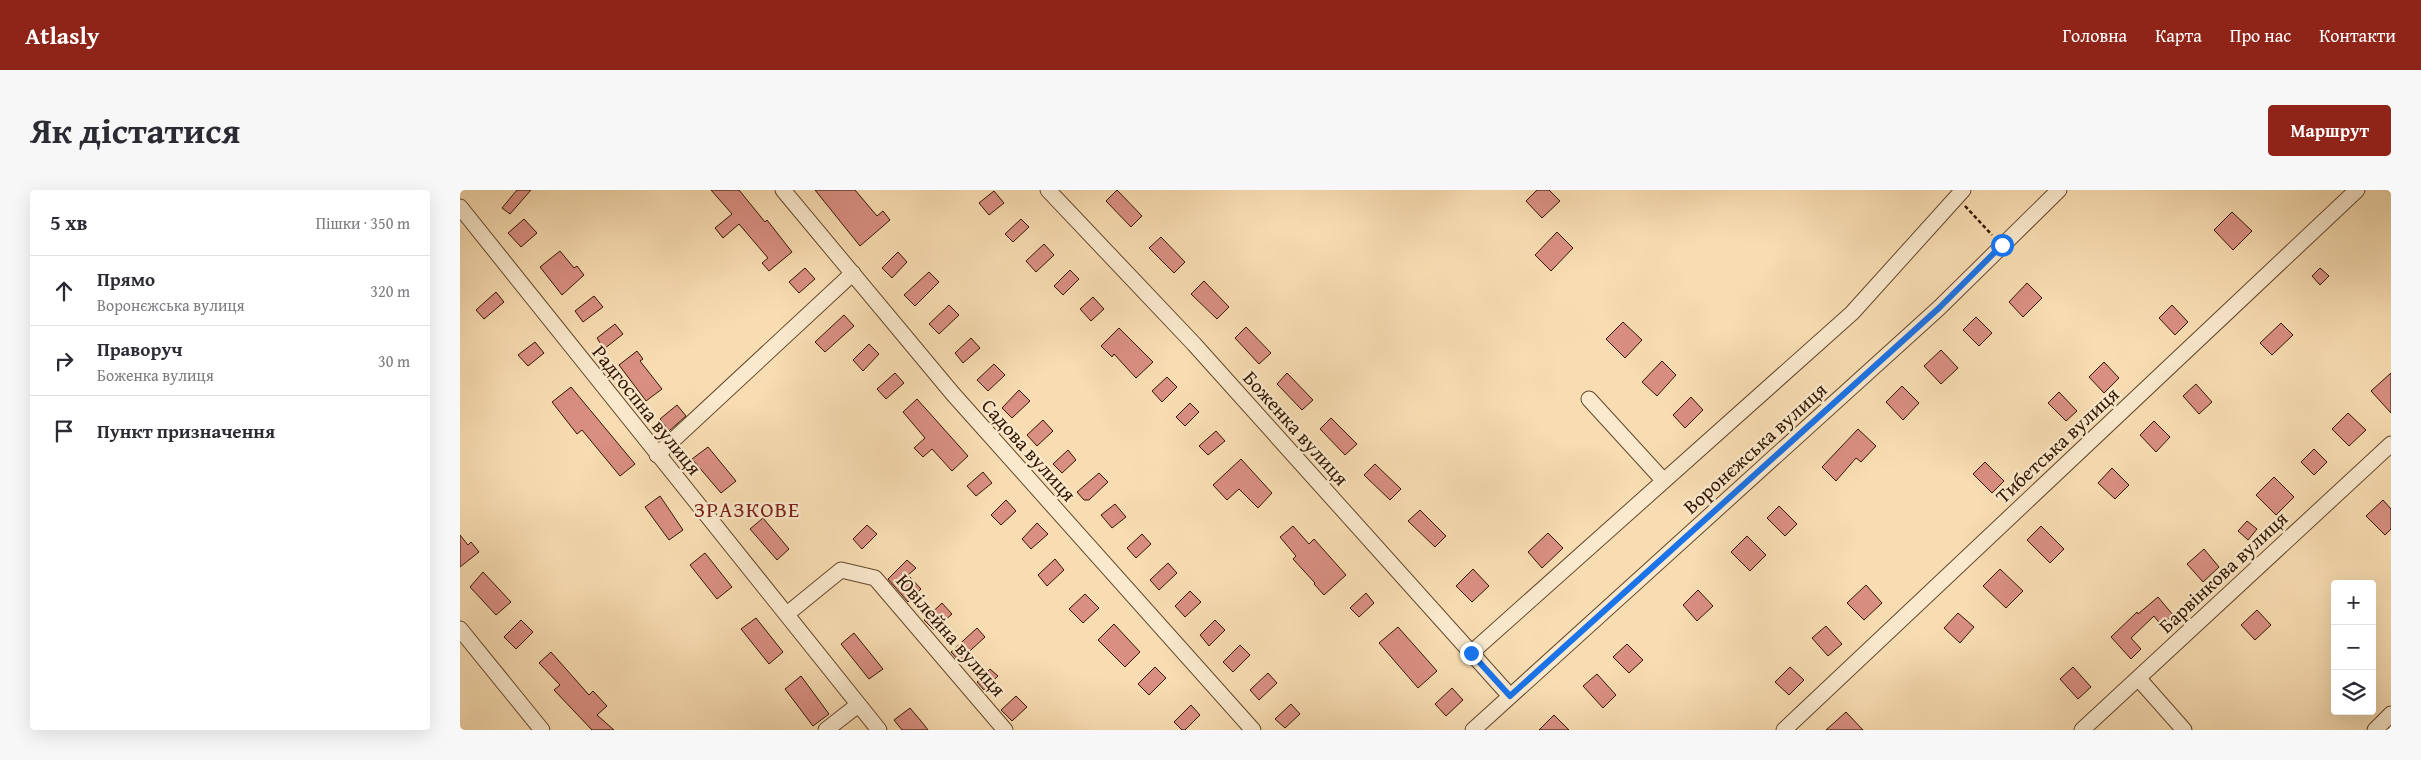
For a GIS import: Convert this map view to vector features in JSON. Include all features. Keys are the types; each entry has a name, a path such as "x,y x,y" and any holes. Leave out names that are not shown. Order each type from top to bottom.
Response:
{"street":[{"name":"Садова вулиця","path":"783,190 952,394 1253,730"},
{"name":"Боженка вулиця","path":"1048,190 1194,344 1510,696"},
{"name":"Воронєжська вулиця","path":"1473,730 1939,308 2058,190"},
{"name":"Тибетська вулиця","path":"1784,730 2356,190"},
{"path":"1471,653 1852,313 1960,194"},
{"name":"Радгоспна вулиця","path":"460,207 878,730"},
{"path":"657,454 853,273"},
{"path":"1589,399 1663,480"},
{"name":"Барвінкова вулиця","path":"2082,730 2391,444"},
{"name":"Ювілейна вулиця","path":"787,614 840,570 875,578 1005,730"},
{"path":"460,629 542,730"},
{"path":"2138,678 2184,730"},
{"path":"826,730 858,705"},
{"path":"2375,730 2391,714"}],"path":[{"path":"1960,194 2002,245"}],"building":[{"path":"517,190 531,190 510,214 502,208"},
{"path":"711,190 739,190 765,222 767,220 792,252 769,271 762,263 768,258 739,224 723,238 715,228 732,214"},
{"path":"815,190 855,190 877,216 883,211 890,220 860,246"},
{"path":"1117,190 1142,216 1131,227 1106,201"},
{"path":"1537,190 1549,190 1560,201 1542,218 1526,201"},
{"path":"994,191 1004,203 989,215 979,203"},
{"path":"2232,212 2252,231 2233,250 2214,230"},
{"path":"524,219 537,233 521,247 508,233"},
{"path":"1021,219 1029,227 1013,242 1005,234"},
{"path":"1557,232 1573,248 1551,271 1535,255"},
{"path":"1161,237 1185,262 1174,273 1149,248"},
{"path":"1044,244 1054,255 1036,272 1026,261"},
{"path":"560,251 574,268 577,266 584,275 562,295 540,267"},
{"path":"898,252 907,262 892,278 882,268"},
{"path":"805,268 815,279 799,293 789,282"},
{"path":"2320,268 2329,276 2320,285 2312,276"},
{"path":"1070,270 1079,279 1063,295 1054,286"},
{"path":"929,272 939,282 915,306 904,295"},
{"path":"1204,281 1229,307 1217,319 1191,294"},
{"path":"2027,283 2042,298 2023,317 2009,302"},
{"path":"496,292 504,302 484,319 476,310"},
{"path":"594,296 603,307 583,322 575,311"},
{"path":"1093,297 1104,309 1091,321 1080,309"},
{"path":"949,305 959,315 939,334 929,324"},
{"path":"2172,305 2188,322 2175,335 2159,318"},
{"path":"844,315 854,326 825,352 815,342"},
{"path":"1976,317 1992,333 1979,346 1963,330"},
{"path":"1623,322 1642,340 1625,358 1606,339"},
{"path":"2281,323 2293,335 2272,355 2260,343"},
{"path":"615,324 623,334 604,349 597,338"},
{"path":"1246,327 1271,353 1259,364 1235,338"},
{"path":"1119,328 1153,362 1136,378 1114,354 1112,357 1101,346"},
{"path":"971,338 980,348 963,363 955,353"},
{"path":"535,342 544,353 528,366 518,355"},
{"path":"869,344 879,354 863,371 853,360"},
{"path":"1941,350 1958,368 1941,384 1924,366"},
{"path":"637,351 643,359 640,361 662,389 646,401 619,365"},
{"path":"1662,361 1676,375 1657,396 1642,382"},
{"path":"2104,362 2119,378 2104,393 2089,377"},
{"path":"994,364 1005,375 988,391 977,380"},
{"path":"895,373 904,383 886,399 877,389"},
{"path":"1287,373 1313,400 1302,410 1277,384"},
{"path":"2391,373 2391,413 2371,391"},
{"path":"1167,377 1177,387 1162,402 1152,391"},
{"path":"2196,384 2212,402 2199,414 2183,396"},
{"path":"1902,386 1919,403 1903,420 1886,402"},
{"path":"571,387 635,464 620,476 582,430 577,434 552,402"},
{"path":"1019,390 1030,401 1012,418 1002,408"},
{"path":"2059,392 2077,411 2066,421 2048,403"},
{"path":"1691,397 1703,410 1685,428 1673,415"},
{"path":"917,399 968,456 952,471 932,449 923,457 914,448 925,438 903,412"},
{"path":"1190,403 1199,412 1185,426 1176,417"},
{"path":"677,405 686,416 669,431 660,419"},
{"path":"2348,413 2366,430 2349,446 2332,429"},
{"path":"1331,418 1357,444 1345,455 1320,429"},
{"path":"1043,420 1053,431 1037,446 1027,435"},
{"path":"2154,421 2170,437 2156,452 2140,435"},
{"path":"1858,429 1876,446 1861,462 1856,458 1836,481 1822,467"},
{"path":"1216,431 1225,441 1208,455 1199,446"},
{"path":"708,447 736,481 721,493 692,459"},
{"path":"2314,449 2327,462 2314,475 2301,462"},
{"path":"1068,450 1076,460 1062,473 1053,464"},
{"path":"1241,459 1272,493 1258,508 1239,489 1227,500 1213,485"},
{"path":"1985,462 2004,481 1992,493 1973,474"},
{"path":"1375,464 1401,489 1390,500 1364,475"},
{"path":"2112,468 2129,485 2115,499 2098,483"},
{"path":"983,472 992,483 976,496 967,486"},
{"path":"1099,473 1108,482 1089,500 1084,500 1077,492"},
{"path":"2274,477 2294,497 2276,515 2256,495"},
{"path":"660,496 683,530 669,540 645,507"},
{"path":"1006,500 1016,511 1001,525 991,515"},
{"path":"2383,500 2391,509 2391,529 2385,535 2366,516"},
{"path":"1115,504 1126,517 1112,528 1101,515"},
{"path":"1779,506 1797,524 1785,536 1767,518"},
{"path":"1420,510 1446,536 1435,547 1408,521"},
{"path":"763,518 789,549 777,560 750,529"},
{"path":"2247,521 2257,529 2248,540 2238,531"},
{"path":"1037,523 1048,534 1031,549 1022,539"},
{"path":"867,525 877,534 862,549 853,539"},
{"path":"1293,526 1309,544 1314,539 1346,575 1324,595 1293,559 1296,556 1280,537"},
{"path":"2041,526 2064,549 2050,563 2027,540"},
{"path":"1548,533 1563,548 1542,568 1528,552"},
{"path":"1142,534 1151,544 1136,558 1127,548"},
{"path":"460,535 468,545 471,542 479,552 460,567"},
{"path":"1747,536 1766,555 1750,571 1731,552"},
{"path":"2204,549 2219,567 2203,582 2187,564"},
{"path":"705,553 732,587 717,599 690,565"},
{"path":"1055,559 1064,570 1047,586 1038,575"},
{"path":"907,560 916,568 908,575 921,589 908,602 888,579"},
{"path":"1168,563 1177,573 1159,590 1150,580"},
{"path":"1473,569 1489,586 1472,602 1456,586"},
{"path":"2000,569 2023,591 2006,608 1983,586"},
{"path":"483,572 511,602 496,615 470,587"},
{"path":"1866,585 1882,603 1864,620 1847,603"},
{"path":"1698,590 1713,606 1697,621 1683,605"},
{"path":"1190,591 1201,602 1185,617 1175,606"},
{"path":"1366,593 1374,603 1359,617 1350,608"},
{"path":"1085,594 1099,608 1083,623 1069,609"},
{"path":"2158,597 2173,615 2161,625 2154,616 2131,638 2141,649 2131,659 2111,637 2137,612 2138,614"},
{"path":"942,603 952,614 934,630 924,620"},
{"path":"2257,610 2271,625 2255,640 2241,625"},
{"path":"1958,613 1974,627 1960,643 1944,628"},
{"path":"756,618 783,652 769,664 741,629"},
{"path":"521,620 533,632 516,649 504,637"},
{"path":"1215,620 1225,630 1209,646 1200,635"},
{"path":"1114,624 1140,652 1125,667 1098,640"},
{"path":"1826,626 1842,644 1828,656 1812,638"},
{"path":"1398,627 1437,671 1418,688 1379,643"},
{"path":"977,628 985,637 959,661 951,652"},
{"path":"854,633 883,669 869,679 841,644"},
{"path":"1627,644 1643,660 1629,673 1613,657"},
{"path":"1240,645 1250,655 1233,672 1223,662"},
{"path":"551,652 589,695 593,691 607,706 597,715 614,730 592,730 554,690 560,685 539,663"},
{"path":"1155,667 1166,678 1149,695 1138,684"},
{"path":"1790,667 1804,680 1789,695 1775,682"},
{"path":"2073,667 2091,687 2078,699 2060,679"},
{"path":"990,669 998,676 984,690 977,682"},
{"path":"1268,673 1277,683 1259,700 1250,690"},
{"path":"1597,674 1616,695 1603,708 1583,686"},
{"path":"801,676 829,714 813,726 785,689"},
{"path":"1452,688 1463,700 1446,716 1435,704"},
{"path":"1016,696 1027,707 1012,721 1001,710"},
{"path":"1291,704 1300,714 1285,728 1275,719"},
{"path":"1191,705 1200,715 1185,730 1182,730 1174,722"},
{"path":"910,708 928,730 902,730 894,720"},
{"path":"1846,712 1863,730 1826,730"},
{"path":"1554,715 1569,730 1539,730"}],"district":[{"name":"ЗРАЗКОВЕ","path":"747,509"}],"route":[{"path":"1471,653 1510,696 1939,308 2002,245"}]}
